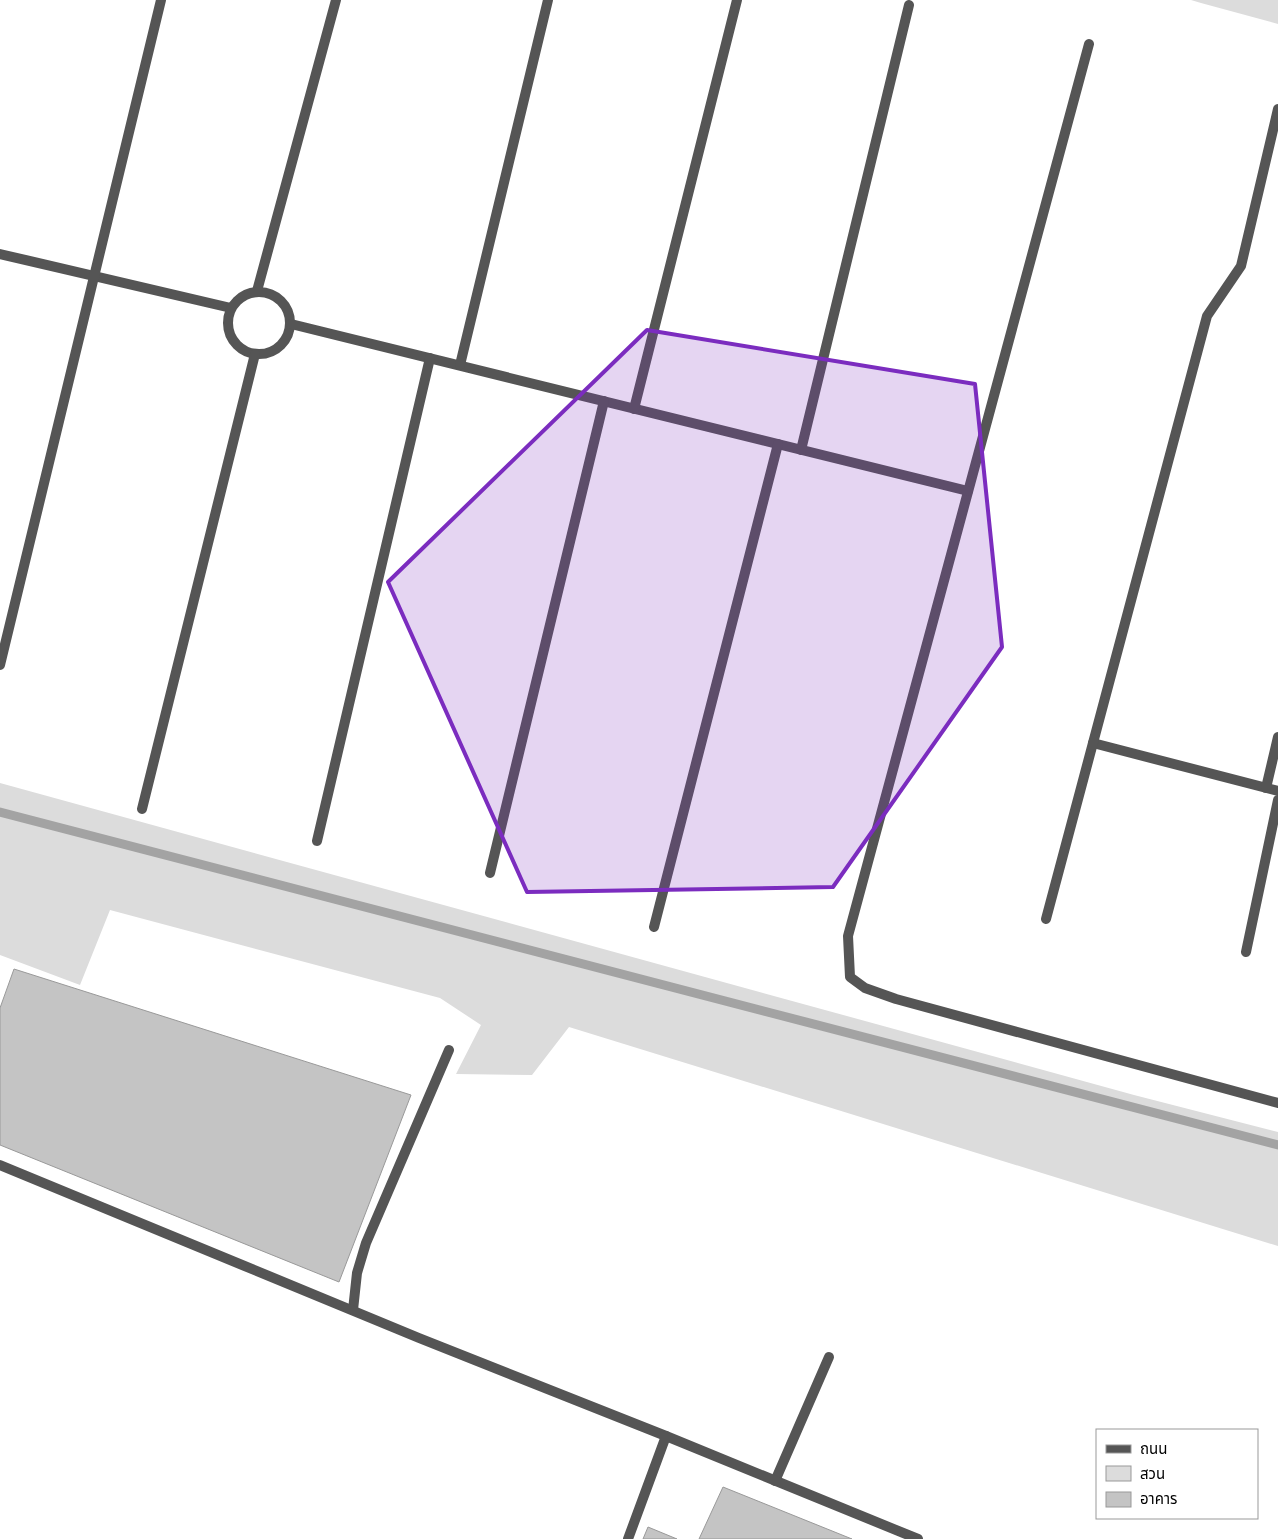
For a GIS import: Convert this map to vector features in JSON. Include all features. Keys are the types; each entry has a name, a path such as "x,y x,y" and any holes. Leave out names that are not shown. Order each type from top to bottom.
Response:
{"street":[{"path":"0,666 161,0"},
{"path":"257,291 336,0"},
{"path":"460,365 548,0"},
{"path":"634,409 737,0"},
{"path":"801,450 909,5"},
{"path":"1089,44 848,936 850,977 865,988 896,999 1278,1103"},
{"path":"1046,919 1207,316 1241,266 1278,109"},
{"path":"0,254 231,308"},
{"path":"257,291 267,292 277,297 285,304 291,324 283,344 266,354 256,354 237,346 231,338 228,328 231,308 247,294 257,291"},
{"path":"291,324 968,491"},
{"path":"142,809 256,354"},
{"path":"316,841 430,358"},
{"path":"490,874 604,401"},
{"path":"654,928 778,444"},
{"path":"1266,788 1278,737"},
{"path":"1093,743 1278,791"},
{"path":"1246,952 1278,800"},
{"path":"353,1310 357,1273 366,1243 449,1050"},
{"path":"0,1165 419,1338 918,1539"},
{"path":"775,1481 828,1357"},
{"path":"628,1539 666,1436"}],"highlighted area":[{"path":"647,330 975,384 1002,647 833,887 527,892 388,582"}],"green space":[{"path":"1191,0 1278,0 1278,24 1201,3"},
{"path":"0,783 1134,1095 1278,1132 1278,1246 569,1027 532,1075 456,1074 481,1025 440,998 110,910 80,985 0,955"}],"building":[{"path":"14,969 411,1095 339,1282 0,1145 0,1008"},
{"path":"723,1487 852,1539 699,1539"},
{"path":"648,1527 677,1539 643,1539"}],"waterway":[{"path":"0,812 1278,1145"}]}
